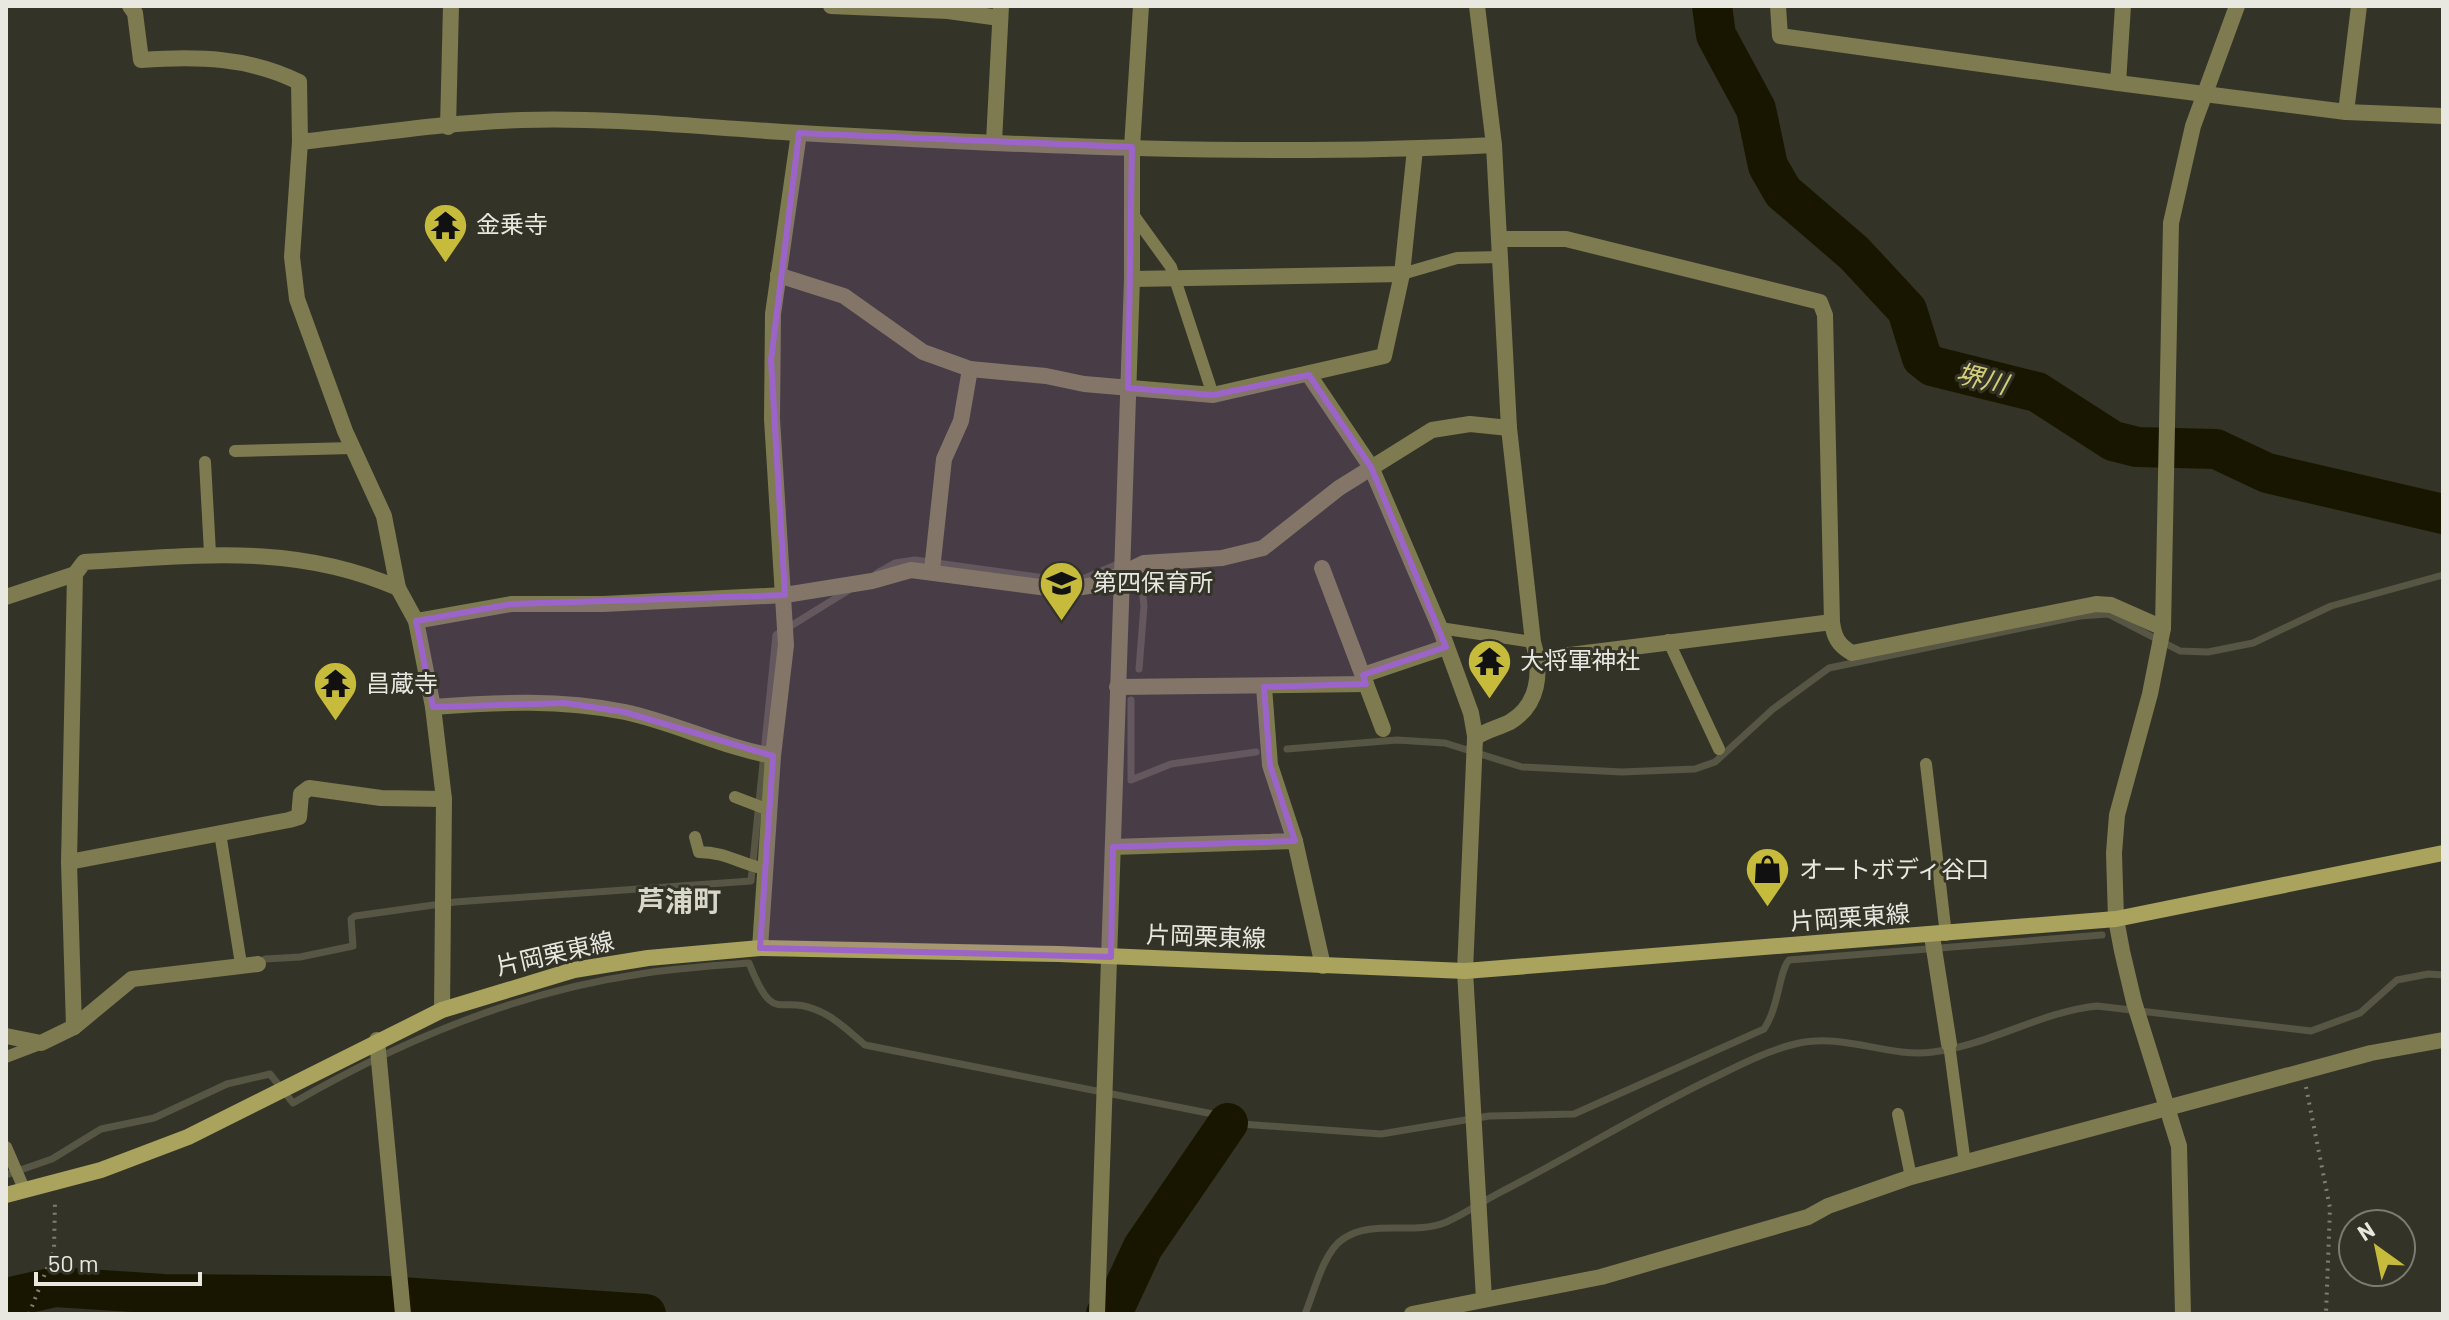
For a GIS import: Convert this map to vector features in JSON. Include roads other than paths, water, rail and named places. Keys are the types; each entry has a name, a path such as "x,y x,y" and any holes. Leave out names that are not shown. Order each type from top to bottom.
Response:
{"main road":[{"name":"片岡栗東線","path":"6,1195 101,1170 188,1137 442,1010 574,970 648,958 760,948 1111,957 1465,971 2116,919 2443,853"}],"street":[{"path":"130,6 141,60 186,57 230,60 272,68 299,82 300,142 292,257 297,299 353,448 384,516 398,588 416,621 433,707 444,799 442,1010"},
{"path":"448,127 451,6"},
{"path":"831,6 1001,12 994,142"},
{"path":"1097,1314 1124,546 1132,279 1132,147 1141,6"},
{"path":"1475,737 1512,721 1530,704 1538,682 1538,659 1533,642 1509,428 1494,145 1477,6"},
{"path":"1778,6 1780,36 2204,97 2346,112 2443,116"},
{"path":"2118,83 2123,6"},
{"path":"2183,1314 2179,1146 2170,1109 2134,1002 2116,919 2114,853 2117,815 2163,629 2171,223 2193,126 2237,6"},
{"path":"2346,112 2359,6"},
{"path":"300,142 521,120 636,121 799,133 1132,147 1415,149 1494,145"},
{"path":"760,948 772,756 786,645 771,360 778,275 799,133"},
{"path":"778,275 844,296 923,352 970,369 1213,395 1384,356 1402,274 1415,149"},
{"path":"1500,239 1566,239 1820,302 1825,315 1832,622 1834,637 1852,653 2096,604 2111,605 2163,629"},
{"path":"1132,279 1402,274"},
{"path":"932,569 944,459 961,421 970,369"},
{"path":"1309,375 1371,467 1440,628 1471,713 1475,737 1465,971 1490,1298 1502,1314"},
{"path":"416,621 511,604 603,604 785,595 872,581 911,570 932,569 1063,590 1101,584 1144,563 1222,558 1263,548 1371,467 1432,430 1470,424 1509,428"},
{"path":"6,597 75,574 84,562 210,553 262,554 325,564 362,572 398,588"},
{"path":"1322,568 1383,729"},
{"path":"74,1027 69,862 75,574"},
{"path":"1538,659 1668,640 1832,622"},
{"path":"1117,687 1264,687 1364,679 1446,647"},
{"path":"1264,687 1270,765 1295,841 1323,966"},
{"path":"433,707 524,700 565,703 676,726 749,752 772,756"},
{"path":"69,862 299,817 301,794 309,788 374,798 444,799"},
{"path":"1113,847 1295,841"},
{"path":"1939,935 1949,1044"},
{"path":"6,1036 41,1043 74,1027 132,979 249,964"},
{"path":"377,1040 403,1314"},
{"path":"1412,1314 1601,1277 1808,1217 1828,1206 1911,1177 2371,1053 2443,1040"}],"lane":[{"path":"1132,213 1171,267 1213,395"},
{"path":"1402,274 1457,258 1500,257"},
{"path":"235,451 353,448"},
{"path":"205,462 210,553"},
{"path":"1440,628 1533,642"},
{"path":"1668,640 1719,749"},
{"path":"1926,764 1939,935"},
{"path":"740,799 768,810"},
{"path":"220,833 249,964"},
{"path":"695,837 699,852 721,852 748,866 764,869"},
{"path":"6,1057 41,1043"},
{"path":"1949,1044 1965,1164"},
{"path":"1898,1114 1911,1177"},
{"path":"6,1147 25,1191"}],"waterway":[{"name":"堺川","path":"1712,6 1716,35 1756,109 1768,166 1783,192 1854,253 1907,310 1922,358 1932,366 2037,392 2113,441 2137,447 2216,449 2267,473 2443,514"},
{"path":"877,573 895,563 915,560 1060,580 1085,578 1120,563"},
{"path":"1287,749 1397,740 1445,743 1522,767 1622,772 1695,769 1715,762 1773,709 1829,668 2080,616 2108,614 2180,651 2208,652 2253,643 2331,606 2443,575"},
{"path":"1139,669 1144,606 1141,579"},
{"path":"265,959 300,957 353,946 351,919 355,916 455,902 751,881 776,635 849,590"},
{"path":"1131,700 1131,780 1171,764 1256,752"},
{"path":"6,1175 52,1159 101,1129 154,1118 227,1084 270,1074 293,1103 375,1059 504,1006 594,982 667,970 749,963 758,984 773,1002 809,1007 825,1014 865,1045 1218,1115 1228,1123 1381,1134 1489,1116 1574,1114 1764,1029 1789,960 2102,935"},
{"path":"1305,1314 1330,1253 1343,1239 1367,1230 1419,1228 1451,1220 1684,1092 1784,1047 1831,1041 1899,1052 1933,1052 1975,1043 2076,1009 2097,1006 2311,1031 2360,1013 2397,980 2428,974 2443,975"},
{"path":"1106,1314 1115,1307 1143,1247 1228,1123"},
{"path":"6,1298 55,1287 164,1294 386,1296 646,1314"}],"place":[{"name":"金乗寺","path":"445,264"},
{"name":"第四保育所","path":"1062,622"},
{"name":"大将軍神社","path":"1489,700"},
{"name":"昌蔵寺","path":"335,723"},
{"name":"オートボディ谷口","path":"1768,909"}],"district":[{"name":"芦浦町","path":"679,901"}]}
